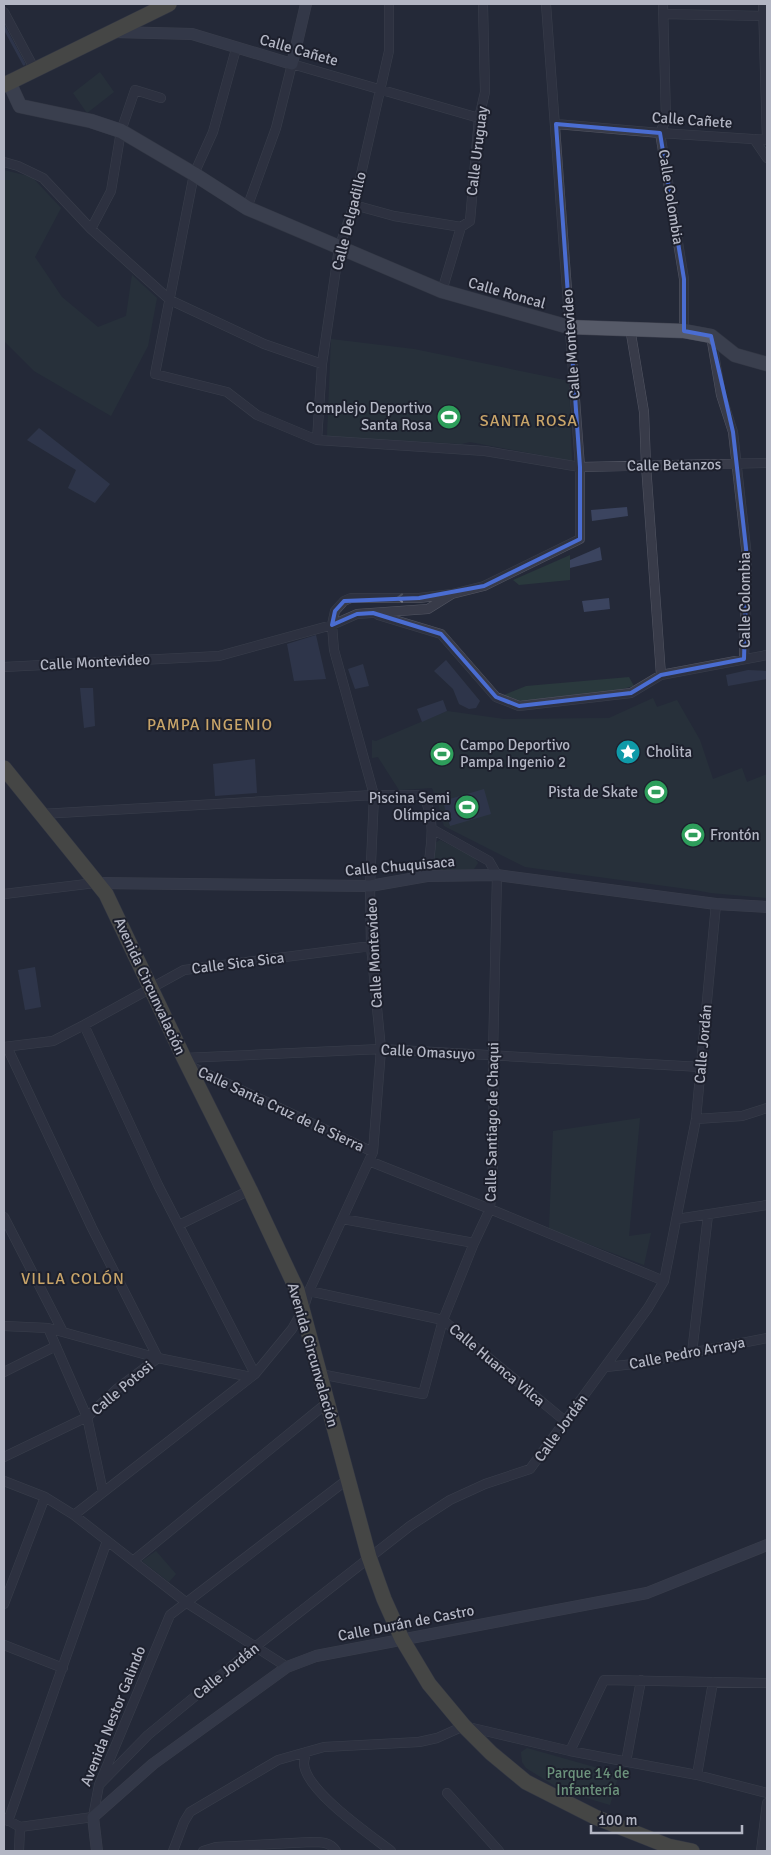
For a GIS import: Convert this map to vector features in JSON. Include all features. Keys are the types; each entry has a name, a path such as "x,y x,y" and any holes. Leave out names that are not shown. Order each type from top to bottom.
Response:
{"highway":[{"path":"7,83 108,32 169,4"},
{"name":"Avenida Circunvalación","path":"4,768 95,883 106,894 297,1290 369,1557 384,1599 402,1640 429,1684 464,1726 490,1753 526,1782 595,1817 668,1846 692,1851"}],"main road":[{"path":"292,64 306,4"},
{"name":"Calle Cañete","path":"108,32 192,34 292,64"},
{"name":"Calle Roncal","path":"7,83 20,106 91,121 122,131 247,208 442,291 570,327 684,331 711,336 735,355 767,364"},
{"name":"Calle Chuquisaca","path":"95,883 370,886 427,876 497,875 716,904 767,907"},
{"name":"Calle Durán de Castro","path":"92,1817 153,1764 287,1667 316,1656 647,1593 767,1545"},
{"name":"Avenida Nestor Galindo","path":"92,1817 97,1851"}],"street":[{"name":"Calle Delgadillo","path":"317,440 322,364 339,248 354,205 389,51 389,4"},
{"name":"Calle Uruguay","path":"442,291 461,227 470,221 478,118 485,92 483,4"},
{"name":"Calle Montevideo","path":"4,667 219,656 332,625 358,614 428,609 452,594 484,586 580,539 580,467 546,4"},
{"name":"Calle Colombia","path":"663,4 666,119 660,133 684,279 684,331"},
{"path":"763,4 767,140"},
{"path":"4,12 35,70"},
{"path":"663,14 764,16"},
{"path":"170,300 194,174 213,132 236,48"},
{"name":"Calle Cañete","path":"292,64 478,118"},
{"path":"247,208 276,128 292,64"},
{"path":"91,229 111,191 122,131 135,90 161,98"},
{"name":"Calle Cañete","path":"556,124 767,140"},
{"path":"754,139 767,158"},
{"path":"4,162 44,178 91,229 170,300 264,344 322,364"},
{"path":"354,205 394,216 461,227"},
{"name":"Calle Betanzos","path":"170,300 155,374 227,392 257,415 317,440 485,451 580,467 767,463"},
{"path":"630,328 644,412 661,675"},
{"name":"Calle Colombia","path":"711,336 721,395 732,432 747,557 744,659"},
{"path":"332,625 335,611 344,601 351,598 419,598 452,594"},
{"path":"373,613 441,634 496,697 519,706 631,693 661,675 767,655"},
{"name":"Calle Montevideo","path":"74,1515 253,1376 292,1329 303,1310 309,1291 374,1152 380,1049 371,946 370,886 374,795 334,650 332,625"},
{"path":"41,814 374,795 422,795 427,802 432,829 427,876"},
{"path":"432,829 489,861 497,875"},
{"name":"Calle Santiago de Chaqui","path":"320,1374 422,1394 443,1320 490,1209 494,1146 493,1055 497,875"},
{"name":"Calle Chuquisaca","path":"4,894 95,883"},
{"name":"Calle Jordán","path":"99,1785 148,1735 255,1647 410,1526 450,1500 484,1484 530,1469 648,1308 664,1281 696,1120 716,904"},
{"name":"Calle Sica Sica","path":"5,1047 53,1040 184,970 371,946"},
{"path":"84,1025 158,1186 253,1376"},
{"path":"5,1047 92,1228 158,1358"},
{"name":"Calle Omasuyo","path":"186,1062 380,1049 701,1067"},
{"name":"Calle Santa Cruz de la Sierra","path":"186,1062 374,1152"},
{"path":"696,1120 742,1116 767,1108"},
{"name":"Calle Santa Cruz de la Sierra","path":"369,1161 664,1281"},
{"path":"179,1225 250,1190"},
{"path":"677,1219 767,1205"},
{"path":"692,1352 708,1215"},
{"path":"4,1217 63,1332"},
{"path":"343,1219 474,1243"},
{"name":"Calle Huanca Vilca","path":"309,1291 443,1320 565,1421"},
{"path":"4,1326 48,1328 158,1358 253,1376"},
{"path":"48,1328 87,1417 103,1492"},
{"name":"Calle Pedro Arraya","path":"606,1367 634,1364 767,1338"},
{"path":"4,1372 56,1346"},
{"name":"Calle Potosi","path":"4,1457 87,1417 118,1388 158,1358"},
{"path":"133,1561 328,1402"},
{"name":"Avenida Nestor Galindo","path":"92,1817 99,1785 170,1615 348,1479"},
{"path":"4,1481 45,1497 74,1515 187,1603 287,1667"},
{"path":"4,1604 45,1497"},
{"path":"92,1817 20,1827 6,1820 108,1541"},
{"path":"4,1645 62,1668"},
{"path":"570,1752 604,1680 767,1683"},
{"path":"626,1762 641,1680"},
{"path":"697,1776 713,1682"},
{"path":"174,1851 184,1822 190,1812 278,1760 324,1747 419,1742 437,1738 464,1726 570,1752 697,1776 767,1793"},
{"path":"306,1752 304,1764 311,1781 322,1795 391,1851"},
{"path":"447,1793 499,1851"},
{"path":"761,1851 767,1803"},
{"path":"19,1851 20,1827"},
{"path":"203,1851 216,1847 233,1849 324,1842 332,1845 336,1851"}],"highlighted area":[{"path":"556,124 660,133 684,279 684,331 711,336 733,432 747,557 744,659 661,675 631,693 519,706 496,697 441,634 373,613 357,614 332,625 335,611 344,601 419,598 484,586 580,539 580,467"}],"green space":[{"path":"100,72 114,92 87,113 73,93"},
{"path":"4,170 32,177 61,208 35,257 62,297 98,327 126,316 132,275 157,298 148,346 111,416 34,371 4,341"},
{"name":"Complejo Deportivo Santa Rosa","path":"331,339 414,349 569,381 572,461 470,442 461,444 327,436"},
{"path":"570,555 570,580 519,585 513,580"},
{"path":"629,677 634,686 622,689 522,701 504,695 526,686"},
{"path":"653,698 657,707 677,700 700,740 713,779 742,768 747,782 767,774 767,898 711,893 525,867 444,826 432,788 399,790 378,757 372,758 372,740 376,741 447,711 504,719 609,718"},
{"path":"440,840 474,857 478,863 474,869 440,871 434,869 435,843"},
{"path":"640,1118 629,1236 651,1233 644,1265 549,1229 553,1131"},
{"path":"156,1551 176,1574 169,1582 142,1561"},
{"name":"Parque 14 de Infantería","path":"527,1748 619,1774 610,1805 563,1791 526,1768 522,1762 521,1752"}],"water":[{"path":"39,428 110,484 95,503 68,488 76,470 27,440"},
{"path":"627,507 628,516 592,521 591,510"},
{"path":"600,547 602,560 570,568 570,560"},
{"path":"609,598 610,609 584,612 582,601"},
{"path":"316,635 326,679 294,681 287,644"},
{"path":"446,660 480,701 476,708 469,709 459,704 453,689 434,671"},
{"path":"363,664 369,686 355,689 348,669"},
{"path":"748,670 767,671 767,679 728,686 726,675"},
{"path":"80,688 93,688 95,726 84,728"},
{"path":"443,700 447,711 422,722 417,709"},
{"path":"255,759 257,793 215,796 213,764"},
{"name":"Piscina Semi Olímpica","path":"484,789 491,814 450,826 443,801"},
{"path":"35,967 41,1007 25,1010 18,970"}],"waterway":[{"path":"4,27 24,64"}],"place":[{"name":"Complejo Deportivo Santa Rosa","path":"449,417"},
{"name":"Cholita","path":"628,752"},
{"name":"Campo Deportivo Pampa Ingenio 2","path":"442,754"},
{"name":"Pista de Skate","path":"656,792"},
{"name":"Piscina Semi Olímpica","path":"467,807"},
{"name":"Frontón","path":"693,835"}],"district":[{"name":"SANTA ROSA","path":"529,420"},
{"name":"PAMPA INGENIO","path":"210,724"},
{"name":"VILLA COLÓN","path":"73,1278"}]}
